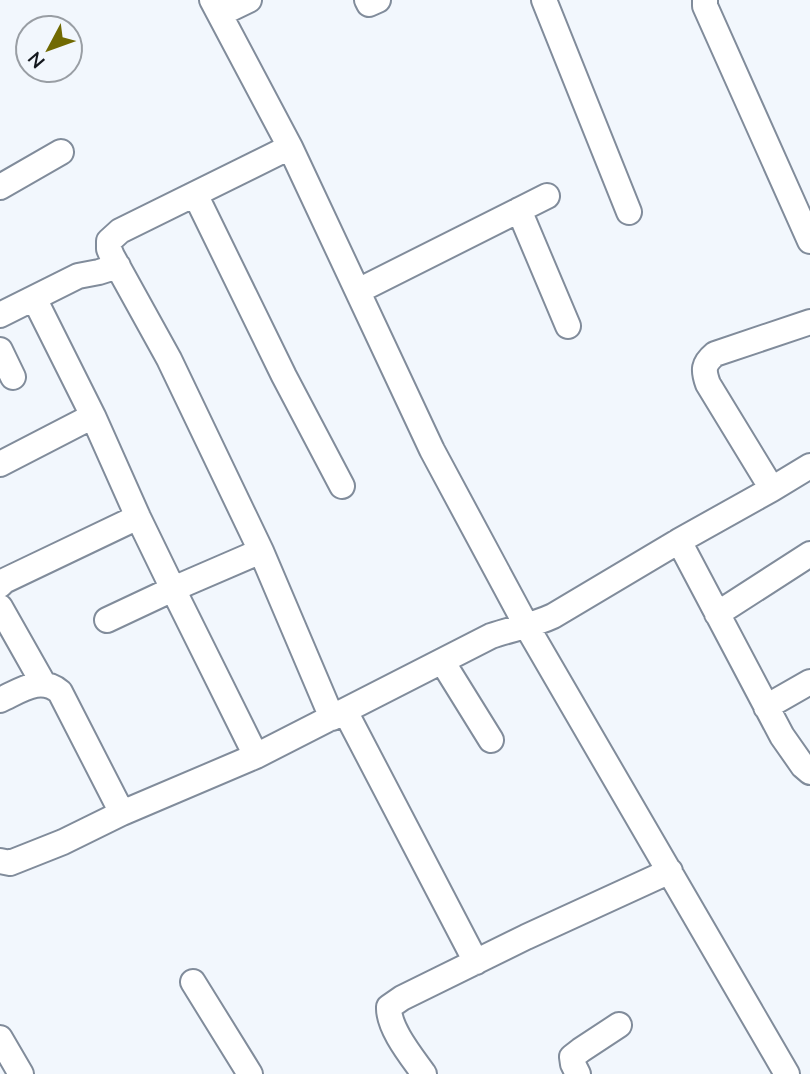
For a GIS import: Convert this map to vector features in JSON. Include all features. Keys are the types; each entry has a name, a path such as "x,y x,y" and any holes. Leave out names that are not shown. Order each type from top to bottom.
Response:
{"street":[{"path":"249,0 216,7 290,147 432,450 526,625 787,1074"},
{"path":"367,0 369,4 378,0"},
{"path":"544,0 629,212"},
{"path":"705,0 705,6 810,241"},
{"path":"290,147 113,236 109,241 109,249 169,359 339,714 476,962"},
{"path":"0,187 61,152"},
{"path":"195,194 284,376 342,486"},
{"path":"358,291 547,197"},
{"path":"519,210 568,326"},
{"path":"0,314 78,276 118,266"},
{"path":"34,298 256,756"},
{"path":"772,489 708,384 704,372 707,360 715,354 810,322"},
{"path":"0,350 13,377"},
{"path":"0,464 93,416"},
{"path":"0,861 10,863 63,842 122,813 256,756 491,636 541,622 810,466"},
{"path":"0,585 138,517"},
{"path":"679,541 782,736 810,772"},
{"path":"107,620 261,551"},
{"path":"717,614 810,554"},
{"path":"0,607 43,683"},
{"path":"442,661 491,740"},
{"path":"766,707 810,682"},
{"path":"0,701 32,685 43,683 60,692 122,813"},
{"path":"424,1074 408,1052 389,1016 389,1007 526,937 670,871"},
{"path":"193,982 250,1074"},
{"path":"578,1074 572,1057 620,1025"},
{"path":"0,1038 21,1074"}]}
